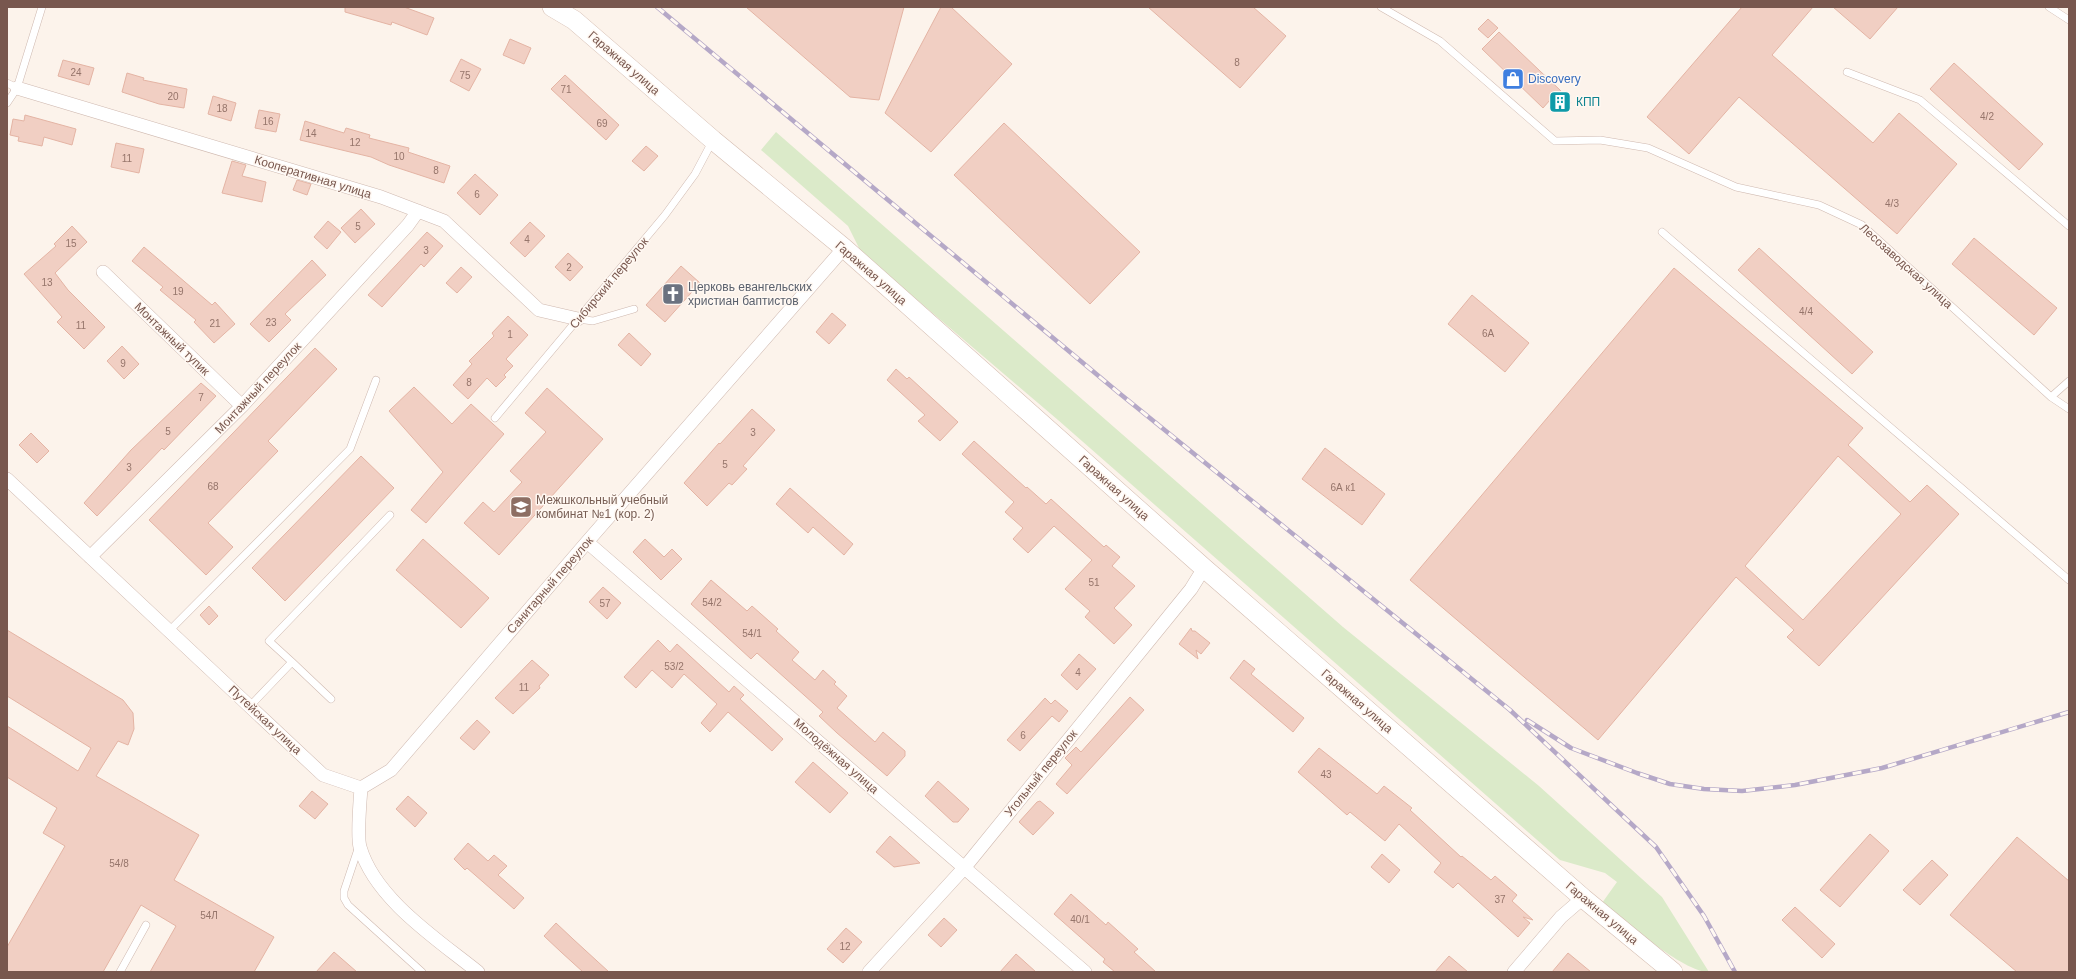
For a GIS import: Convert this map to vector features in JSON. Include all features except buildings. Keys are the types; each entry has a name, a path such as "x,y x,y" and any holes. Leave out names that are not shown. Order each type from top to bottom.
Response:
{"street":[{"name":"Гаражная улица","path":"552,7 574,20 713,140 844,248 1204,568 1583,898 1673,972"},
{"name":"Кооперативная улица","path":"12,86 381,197 444,221 539,310 578,319"},
{"name":"Монтажный переулок","path":"90,557 242,406 408,225 418,211"},
{"name":"Санитарный переулок","path":"361,788 391,770 587,542 844,248"},
{"name":"Монтажный тупик","path":"102,272 242,406"},
{"name":"Путейская улица","path":"7,479 323,774 361,788"},
{"name":"Молодёжная улица","path":"587,542 1085,972"},
{"name":"Угольный переулок","path":"869,972 965,867 1191,589 1204,568"},
{"path":"361,788 360,846 374,877 404,912 478,972"},
{"path":"1514,972 1561,917 1583,898"}],"lane":[{"path":"7,103 42,7"},
{"name":"Лесозаводская улица","path":"1382,7 1440,40 1554,140 1600,140 1648,148 1736,187 1819,205 1862,225 2051,397 2069,408"},
{"path":"2049,7 2069,20"},
{"path":"1847,72 1920,100 2069,226"},
{"name":"Сибирский переулок","path":"495,418 665,216 695,174 713,140"},
{"path":"1662,232 2069,580"},
{"path":"578,319 593,321 634,309"},
{"path":"169,631 350,449 376,380"},
{"path":"2051,397 2069,381"},
{"path":"331,700 269,641 390,515"},
{"path":"250,706 292,662"},
{"path":"360,846 344,891 344,898 348,905 422,972"},
{"path":"120,972 146,925"}],"green space":[{"path":"776,132 1343,627 1539,786 1662,897 1709,972 1698,970 1669,955 1602,903 1617,882 1605,873 1560,860 1058,420 861,252 848,226 761,150"}],"railway":[{"path":"657,7 1119,393 1510,710 1656,847 1704,916 1735,972"},
{"path":"1527,720 1571,748 1670,784 1704,789 1742,791 1795,785 1882,768 2069,712"}],"place":[{"name":"Discovery","path":"1513,79"},
{"name":"КПП","path":"1560,102"},
{"name":"Церковь евангельских христиан баптистов","path":"673,294"},
{"name":"Межшкольный учебный комбинат №1 (кор. 2)","path":"521,507"}]}
